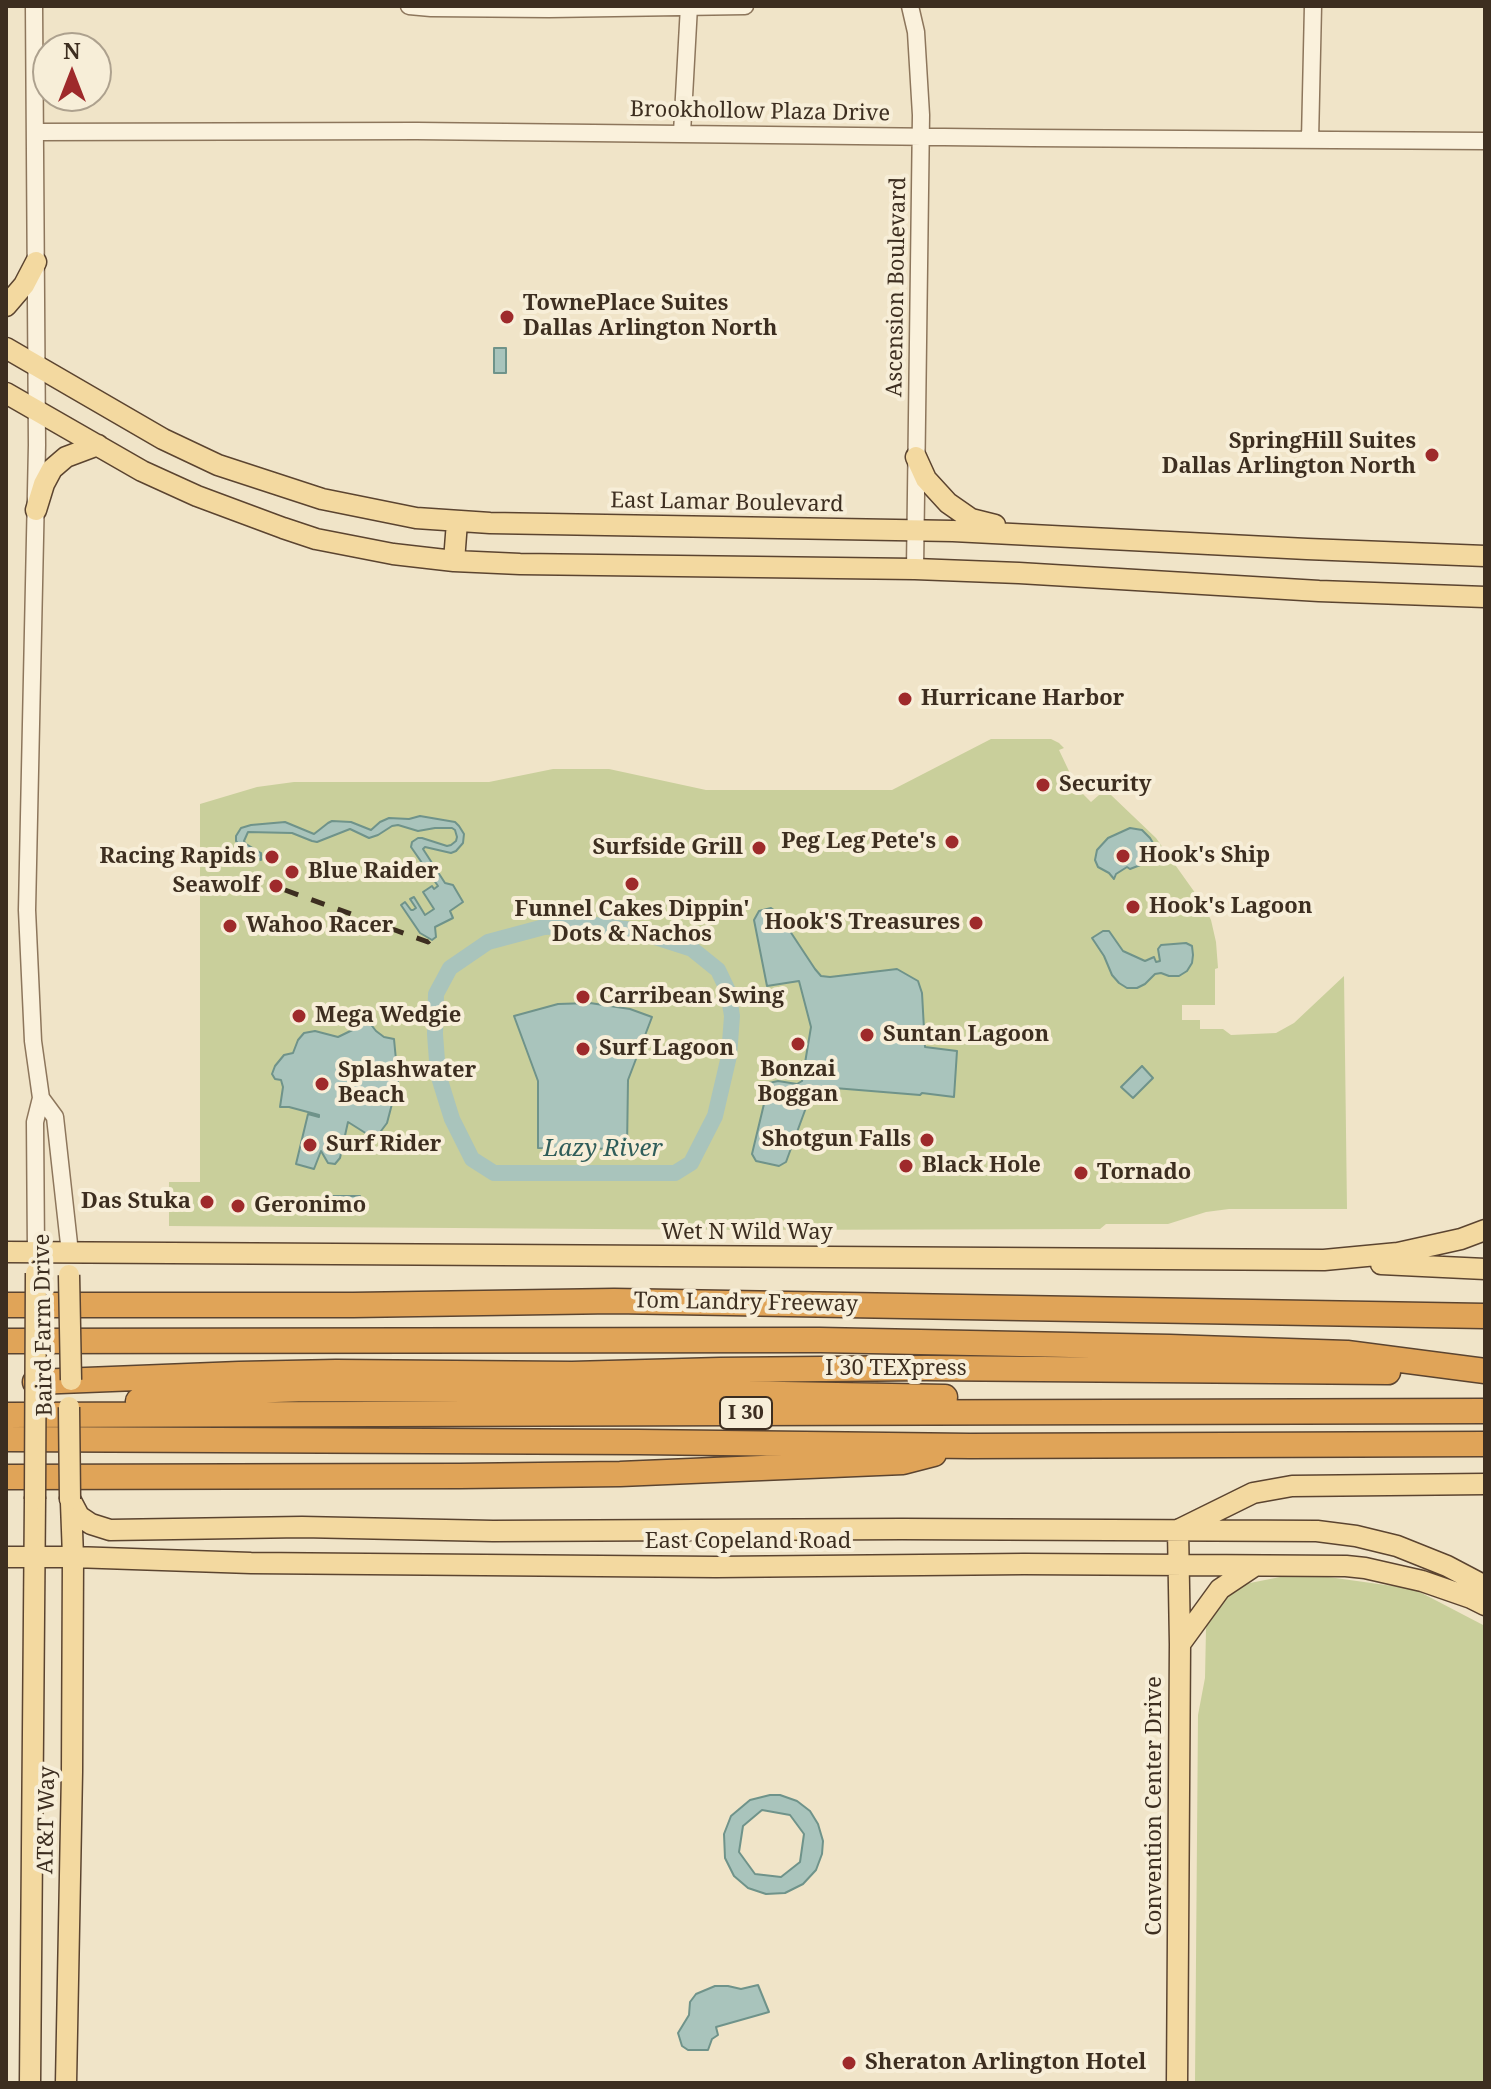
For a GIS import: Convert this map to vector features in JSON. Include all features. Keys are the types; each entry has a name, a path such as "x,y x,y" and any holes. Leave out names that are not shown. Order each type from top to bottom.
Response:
{"highway":[{"name":"Tom Landry Freeway","path":"6,1305 629,1301 1485,1316"},
{"path":"6,1341 820,1340 1154,1346 1347,1353 1485,1372"},
{"name":"I 30 TEXpress","path":"306,1381 926,1368 1485,1372"},
{"path":"35,1382 306,1381 997,1398 1485,1399"},
{"path":"36,1409 244,1391 306,1381"},
{"name":"I 30","path":"6,1415 1485,1411"},
{"name":"I 30","path":"6,1439 623,1441 970,1446 1485,1444"},
{"path":"6,1477 620,1474 903,1462 970,1446"}],"main road":[{"path":"6,306 24,285 36,262"},
{"name":"East Lamar Boulevard","path":"6,348 163,439 218,465 286,489 351,506 416,518 457,522 1029,534 1485,556"},
{"path":"6,393 167,483 283,528 393,554 454,561 1019,573 1319,591 1485,597"},
{"path":"36,510 52,469 66,457 98,445"},
{"path":"916,457 926,479 948,503 971,519 1029,534"},
{"path":"454,561 457,522"},
{"name":"Wet N Wild Way","path":"6,1252 36,1263 70,1253 1324,1260 1398,1253 1461,1239 1485,1230"},
{"name":"Baird Farm Drive","path":"70,1253 69,1407 73,1557"},
{"path":"1324,1260 1485,1269"},
{"name":"Baird Farm Drive","path":"35,1557 36,1263"},
{"path":"1178,1530 1253,1493 1292,1486 1485,1484"},
{"name":"East Copeland Road","path":"70,1499 79,1516 110,1530 270,1527 523,1531 1297,1530 1356,1536 1397,1546 1422,1554 1485,1586"},
{"path":"352,1528 352,1564"},
{"name":"Convention Center Drive","path":"1177,2083 1178,1530"},
{"name":"East Copeland Road","path":"6,1557 251,1563 716,1567 1024,1564 1365,1568 1422,1581 1485,1605"},
{"name":"AT&T Way","path":"30,2083 35,1557"},
{"name":"AT&T Way","path":"66,2083 73,1557"},
{"path":"1180,1644 1220,1589 1253,1567"}],"street":[{"name":"Baird Farm Drive","path":"34,6 37,410 27,910 33,1041 41,1098 35,1122 36,1263"},
{"path":"409,6 534,9 745,6"},
{"name":"Ascension Boulevard","path":"910,6 916,32 921,99 915,569"},
{"path":"1310,140 1313,6"},
{"path":"682,133 689,7"},
{"name":"Brookhollow Plaza Drive","path":"35,132 432,131 1485,141"},
{"name":"Baird Farm Drive","path":"41,1098 55,1117 70,1253"}],"green space":[{"path":"991,739 1051,739 1059,743 1064,748 1059,750 1077,788 1091,802 1099,795 1111,795 1156,838 1203,904 1216,942 1218,968 1215,969 1215,1005 1182,1005 1182,1020 1200,1020 1200,1029 1223,1029 1231,1035 1276,1033 1294,1023 1344,976 1347,1209 1229,1209 1206,1212 1168,1224 1106,1224 1100,1229 169,1226 169,1182 200,1182 200,804 257,787 294,782 489,782 553,769 609,769 706,790 892,790"},
{"path":"1314,1575 1414,1589 1485,1626 1485,2083 1195,2083 1198,1715 1205,1678 1209,1615 1214,1603 1240,1585 1280,1577"}],"water":[{"path":"494,348 506,348 506,373 494,373"},
{"path":"420,816 455,822 464,834 463,843 451,853 423,849 445,883 453,885 463,902 450,911 453,918 435,927 436,937 432,940 420,933 401,905 405,902 413,910 416,908 410,899 414,897 425,915 434,909 423,892 438,886 411,847 418,838 451,845 457,837 452,828 418,831 398,825 369,838 350,829 317,842 292,833 248,832 244,841 261,853 261,860 245,852 236,841 241,828 251,825 285,822 314,834 332,821 351,822 371,830 389,818"},
{"path":"1130,828 1142,830 1150,838 1153,843 1151,854 1147,853 1143,864 1130,869 1127,867 1114,879 1098,867 1095,860 1097,850 1108,838"},
{"name":"Suntan Lagoon","path":"771,908 778,913 821,976 897,969 918,981 922,993 925,1047 957,1051 954,1097 822,1087 811,1094 786,1162 779,1166 756,1161 752,1154 769,1083 797,1084 802,1081 811,1027 799,981 767,986 754,920 759,911"},
{"path":"1109,931 1123,951 1145,961 1154,957 1156,962 1160,961 1158,949 1161,945 1186,943 1192,946 1192,963 1179,976 1155,974 1137,988 1127,988 1112,975 1092,938"},
{"name":"Surf Lagoon","path":"590,1003 630,1009 652,1017 628,1080 627,1149 538,1148 538,1081 514,1016 558,1004"},
{"path":"369,1022 384,1037 394,1039 398,1081 387,1123 375,1139 348,1122 340,1158 335,1164 328,1163 321,1151 314,1169 296,1164 308,1114 319,1115 280,1107 283,1087 281,1080 275,1079 272,1074 275,1066 284,1055 293,1053 304,1033 315,1031 338,1037"},
{"path":"1142,1066 1153,1078 1133,1098 1121,1087"},
{"path":"324,1196 360,1196 360,1213 324,1213"},
{"path":"780,1795 797,1801 810,1811 818,1824 823,1841 816,1870 803,1884 785,1893 766,1894 748,1888 734,1876 725,1858 724,1834 731,1816 750,1800","holes":["762,1810 790,1815 804,1834 800,1862 781,1877 755,1874 739,1852 743,1826"]},
{"path":"758,1985 769,2012 716,2027 718,2035 712,2039 708,2050 688,2050 682,2046 678,2033 689,2015 690,2002 696,1994 715,1986 741,1989"}],"waterway":[{"name":"Lazy River","path":"595,925 633,930 692,949 718,970 728,991 732,1016 729,1056 715,1116 691,1163 675,1173 494,1173 472,1159 452,1119 438,1074 436,994 450,968 488,942 544,927 595,925"}],"railway":[{"path":"285,890 428,942 431,939"}],"place":[{"name":"TownePlace Suites Dallas Arlington North","path":"507,317"},
{"name":"SpringHill Suites Dallas Arlington North","path":"1432,455"},
{"name":"Hurricane Harbor","path":"905,699"},
{"name":"Security","path":"1043,785"},
{"name":"Peg Leg Pete's","path":"952,842"},
{"name":"Surfside Grill","path":"759,848"},
{"name":"Hook's Ship","path":"1123,856"},
{"name":"Racing Rapids","path":"272,857"},
{"name":"Blue Raider","path":"292,872"},
{"name":"Funnel Cakes Dippin' Dots & Nachos","path":"632,884"},
{"name":"Seawolf","path":"276,886"},
{"name":"Hook's Lagoon","path":"1133,907"},
{"name":"Hook'S Treasures","path":"976,923"},
{"name":"Wahoo Racer","path":"230,926"},
{"name":"Carribean Swing","path":"583,997"},
{"name":"Mega Wedgie","path":"299,1016"},
{"name":"Suntan Lagoon","path":"867,1035"},
{"name":"Bonzai Boggan","path":"798,1044"},
{"name":"Surf Lagoon","path":"583,1049"},
{"name":"Splashwater Beach","path":"322,1084"},
{"name":"Shotgun Falls","path":"927,1140"},
{"name":"Surf Rider","path":"310,1145"},
{"name":"Black Hole","path":"906,1166"},
{"name":"Tornado","path":"1081,1173"},
{"name":"Das Stuka","path":"207,1202"},
{"name":"Geronimo","path":"238,1206"},
{"name":"Sheraton Arlington Hotel","path":"849,2063"}]}
